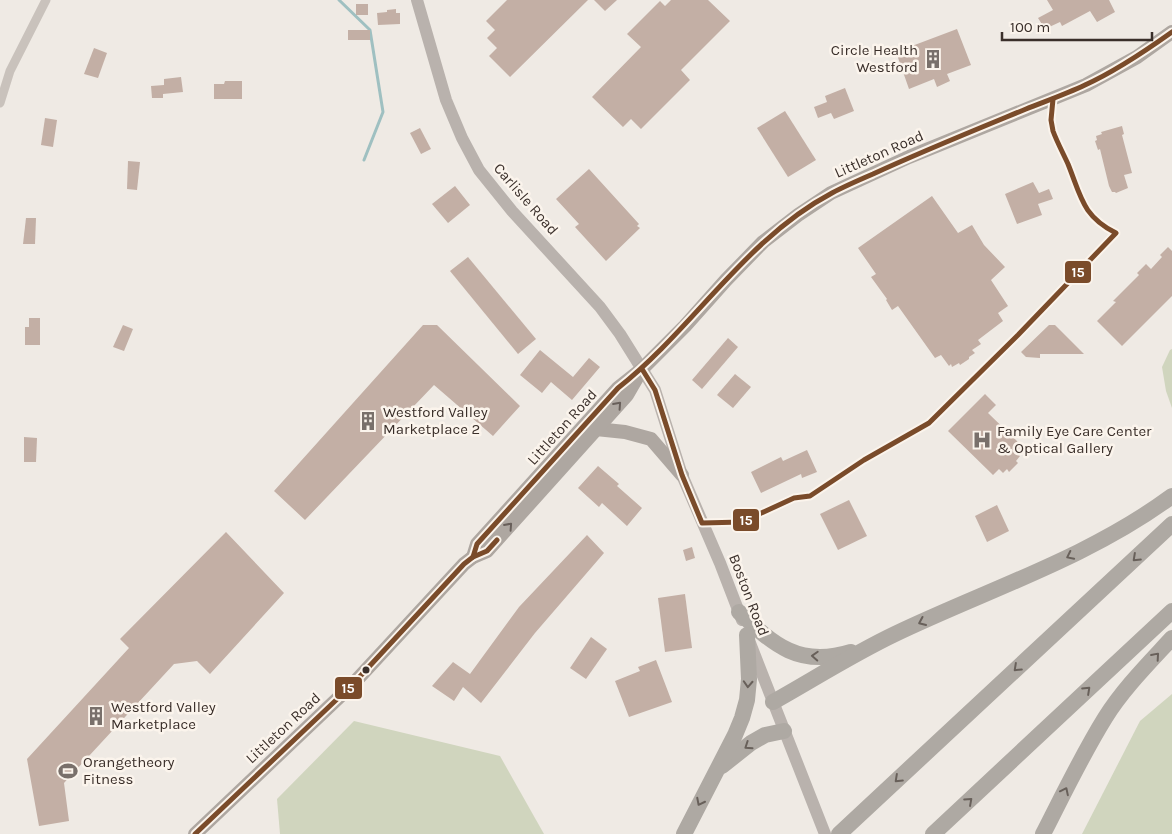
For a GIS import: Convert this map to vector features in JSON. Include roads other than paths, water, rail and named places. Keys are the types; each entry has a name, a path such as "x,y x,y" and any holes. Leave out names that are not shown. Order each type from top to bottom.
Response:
{"highway":[{"path":"773,702 879,643 1101,541 1128,526 1172,496"},
{"path":"839,834 1172,524"},
{"path":"933,834 1172,611"},
{"path":"739,612 760,632 774,642 790,652 805,656 827,657 879,643"},
{"path":"684,834 735,735 747,700 749,680 747,635"},
{"path":"1043,834 1078,764 1106,717 1172,638"},
{"path":"717,771 751,743 765,735 784,731"}],"main road":[{"name":"Carlisle Road","path":"416,0 446,100 462,138 479,170 512,211 600,308 620,334 642,369"},
{"name":"Littleton Road","path":"473,557 477,544 614,393 642,369 685,326 763,242 798,215 831,193 874,172 1086,85 1137,58 1172,32"},
{"name":"Littleton Road","path":"194,834 353,684 473,557 487,551 627,395 642,369"},
{"name":"Boston Road","path":"642,369 654,390 682,475 720,563 825,834"},
{"path":"596,429 625,432 651,439 682,475"}],"street":[{"path":"0,103 10,70 46,0"}],"waterway":[{"path":"339,0 370,30 383,112 364,160"}],"place":[{"name":"Circle Health Westford","path":"933,59"},
{"name":"Westford Valley Marketplace 2","path":"368,421"},
{"name":"Family Eye Care Center & Optical Gallery","path":"982,440"},
{"name":"Westford Valley Marketplace","path":"96,716"},
{"name":"Orangetheory Fitness","path":"68,771"}]}
